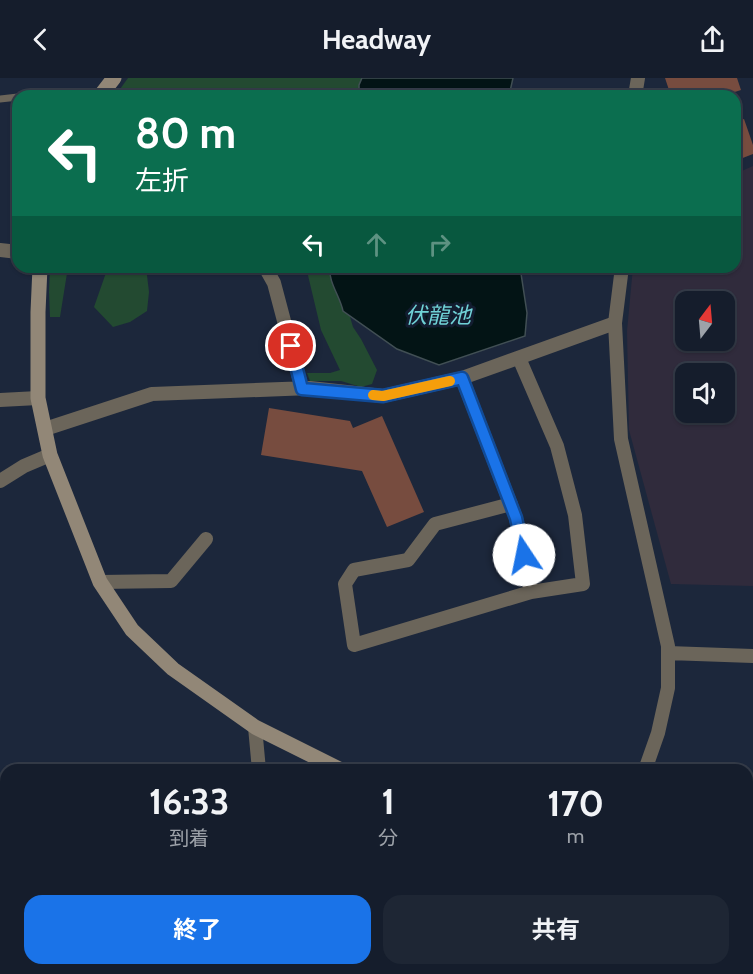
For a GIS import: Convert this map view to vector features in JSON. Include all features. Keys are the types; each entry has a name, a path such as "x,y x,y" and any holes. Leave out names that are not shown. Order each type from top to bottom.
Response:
{"street":[{"path":"105,90 114,78"},
{"path":"40,273 38,398 50,455 100,582 132,630 173,669 255,727 329,764"},
{"path":"268,273 274,283 302,389"},
{"path":"621,273 615,323 621,439 668,646 668,688 658,733 647,764"},
{"path":"45,429 152,394 302,389 383,396 462,378 615,323"},
{"path":"511,504 435,524 408,560 354,570 345,584 354,645 531,592 583,584 575,515 557,446 519,357"},
{"path":"462,378 516,518 531,592"},
{"path":"0,400 38,398"},
{"path":"0,481 24,466 50,455"},
{"path":"100,582 171,581 206,539"},
{"path":"668,653 753,656"},
{"path":"255,727 258,764"}],"shaded area":[{"path":"753,166 753,586 671,584 629,430 627,331 632,273 741,273 741,171"}],"green space":[{"path":"128,78 368,78 367,90 119,90"},
{"path":"50,273 67,273 60,317 50,317"},
{"path":"106,273 147,273 149,292 147,311 130,322 113,327 94,307"},
{"path":"307,273 339,273 340,283 353,327 377,370 372,384 361,387 341,381 310,381 307,373 330,373 340,370 321,330"}],"water":[{"path":"362,78 513,78 510,90 359,90"},
{"name":"伏龍池","path":"330,273 521,273 527,313 525,336 439,365 397,349 343,311"}],"building":[{"path":"665,78 737,78 741,90 669,90"},
{"path":"744,119 753,145 753,154 741,159 741,120"},
{"path":"269,408 350,421 353,428 382,416 424,512 387,527 362,471 261,455"}],"slow traffic":[{"path":"373,395 383,396 450,381"}],"route":[{"path":"291,346 302,389 383,396 462,378 516,518 524,555"}]}
